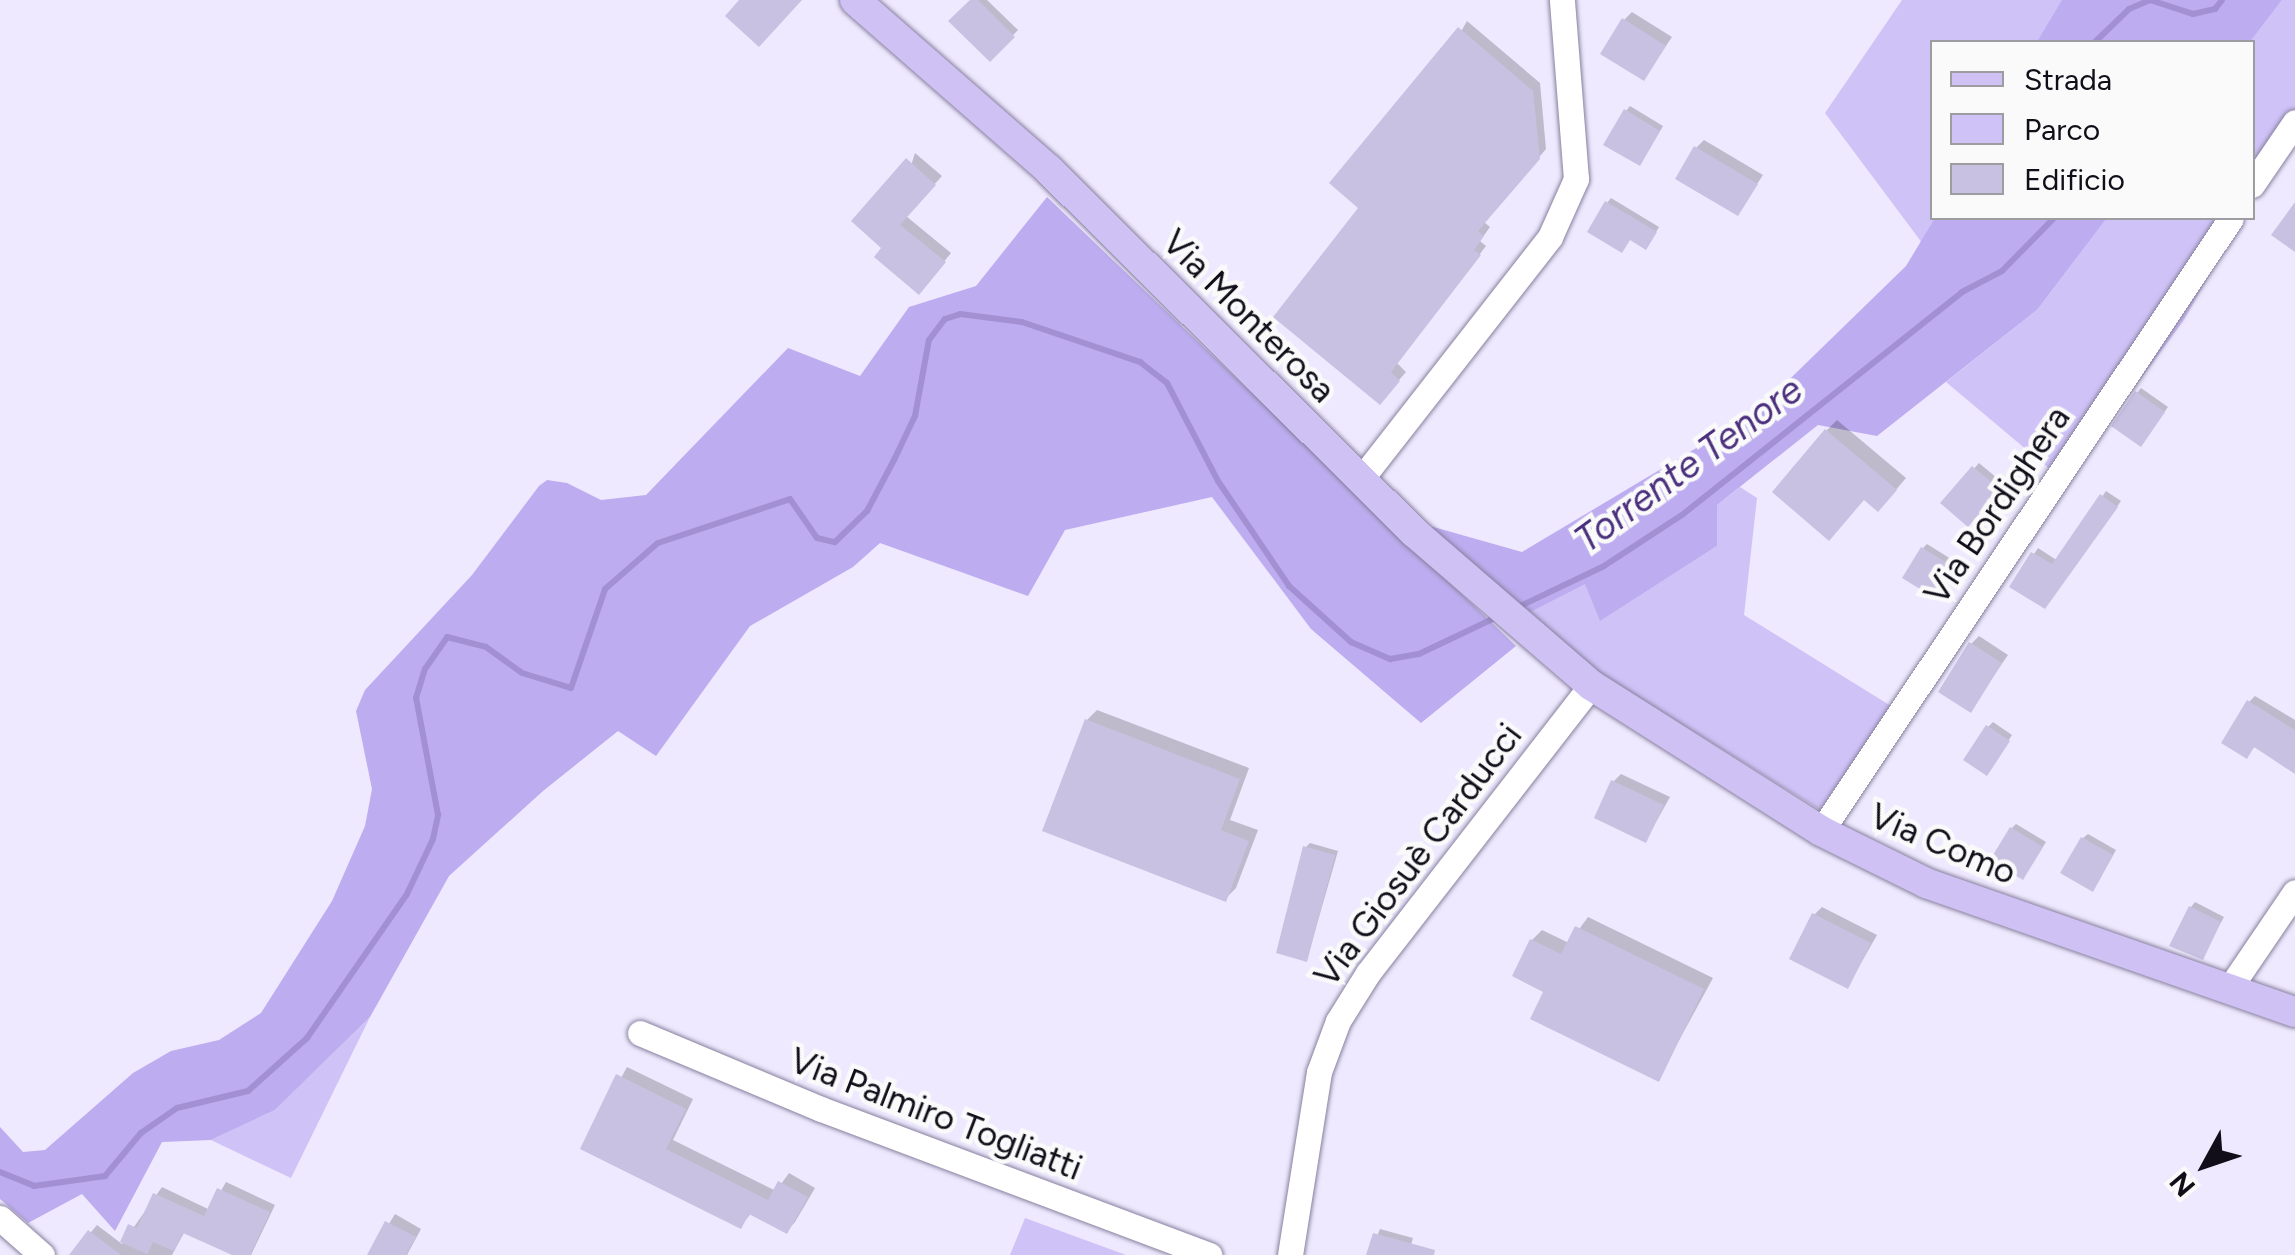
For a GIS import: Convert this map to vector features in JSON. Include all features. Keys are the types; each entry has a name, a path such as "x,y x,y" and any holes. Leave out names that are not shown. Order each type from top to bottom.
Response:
{"main road":[{"name":"Via Monterosa","path":"855,0 1050,170 1468,582 1536,644 1591,685"},
{"name":"Via Como","path":"1591,685 1821,831 1926,884 2295,1012"}],"street":[{"path":"1360,479 1550,237 1576,179 1562,0"},
{"path":"2255,181 2295,122"},
{"name":"Via Bordighera","path":"1821,831 2230,220"},
{"name":"Via Giosuè Carducci","path":"1290,1255 1319,1072 1338,1020 1390,944 1591,685"},
{"path":"2228,989 2295,892"},
{"name":"Via Palmiro Togliatti","path":"640,1033 821,1110 1210,1255"},
{"path":"0,1218 28,1250"}],"green space":[{"path":"1902,0 2144,0 2090,40 1930,40 1930,220 2046,220 1958,291 1825,113"},
{"path":"2282,0 2295,0 2295,116 2255,194 2255,40 2252,40"},
{"path":"2105,220 2240,220 2184,320 2065,482 1946,382 2037,310"},
{"path":"1740,487 1757,498 1744,615 1891,706 1820,810 1598,672 1523,616 1586,583 1601,620 1717,546 1717,505"},
{"path":"370,1017 291,1178 211,1140 275,1110"},
{"path":"1025,1218 1126,1255 1010,1255"}],"shaded area":[{"path":"2062,0 2282,0 2252,40 2038,40"},
{"path":"1047,197 1516,646 1421,723 1311,629 1212,497 1065,530 1028,596 880,543 853,567 750,626 656,756 618,731 543,791 449,876 370,1017 275,1110 211,1140 162,1142 115,1231 82,1194 28,1223 0,1199 0,1127 23,1152 45,1150 133,1073 171,1051 219,1040 261,1013 332,901 365,826 372,789 356,711 365,690 472,575 539,486 547,480 567,483 601,500 646,495 788,348 860,376 909,307 976,286"},
{"path":"1934,220 2105,220 2037,310 1877,436 1818,425 1717,505 1717,546 1600,621 1585,584 1523,616 1430,526 1522,552 1755,413 1906,266"}],"building":[{"path":"739,0 802,0 759,47 725,16"},
{"path":"970,0 978,0 1015,37 990,62 948,21"},
{"path":"1622,18 1666,46 1644,81 1600,54"},
{"path":"1458,27 1533,91 1540,159 1478,231 1484,236 1474,250 1481,255 1391,372 1400,381 1380,405 1273,317 1358,208 1329,183"},
{"path":"1624,109 1660,131 1640,166 1603,145"},
{"path":"1694,146 1758,184 1738,216 1675,179"},
{"path":"906,158 936,185 900,225 946,262 919,295 874,257 881,248 851,221"},
{"path":"1605,201 1657,232 1646,250 1630,240 1622,253 1587,232"},
{"path":"2295,202 2295,252 2271,235"},
{"path":"2135,391 2165,412 2141,447 2111,426"},
{"path":"1825,429 1897,490 1878,512 1864,500 1829,541 1772,492"},
{"path":"1972,466 2000,489 1968,527 1940,503"},
{"path":"2100,494 2118,507 2045,609 2009,587 2031,552 2052,564"},
{"path":"1921,547 1957,569 1938,600 1902,578"},
{"path":"1969,642 2002,663 1971,713 1938,692"},
{"path":"2247,700 2295,730 2295,774 2254,747 2247,759 2221,743"},
{"path":"1085,719 1240,779 1221,830 1249,841 1226,902 1042,831"},
{"path":"1986,725 2010,741 1987,776 1963,760"},
{"path":"1611,780 1664,805 1646,843 1594,818"},
{"path":"2010,827 2043,847 2023,880 1990,860"},
{"path":"2081,837 2113,855 2093,892 2060,873"},
{"path":"1303,846 1335,855 1307,962 1276,953"},
{"path":"2189,906 2221,922 2203,960 2169,946"},
{"path":"1812,913 1871,943 1848,989 1789,959"},
{"path":"1575,926 1704,989 1659,1082 1530,1019 1543,992 1512,976 1530,939 1561,954"},
{"path":"616,1074 686,1109 666,1149 768,1200 778,1181 808,1197 787,1234 749,1214 741,1229 580,1149"},
{"path":"217,1188 270,1212 250,1255 232,1255 183,1233 174,1251 153,1242 147,1254 120,1242 128,1224 137,1228 153,1193 204,1216"},
{"path":"385,1221 416,1237 406,1255 367,1255"},
{"path":"88,1230 121,1255 69,1255"},
{"path":"1373,1233 1435,1250 1434,1255 1366,1255"}],"waterway":[{"name":"Torrente Tenore","path":"2097,40 2129,9 2150,0 2193,14 2215,9 2222,0"},
{"name":"Torrente Tenore","path":"1514,609 1604,566 1682,515 1962,292 2002,271 2052,220"},
{"name":"Torrente Tenore","path":"0,1172 34,1186 105,1176 141,1133 177,1108 248,1091 307,1038 407,894 433,839 438,815 416,698 425,669 447,637 486,647 522,673 571,688 605,589 658,543 790,499 817,538 835,542 867,511 894,460 915,416 929,340 945,319 960,314 1022,322 1140,362 1167,383 1218,481 1289,586 1351,642 1390,659 1419,654 1499,616"}]}
